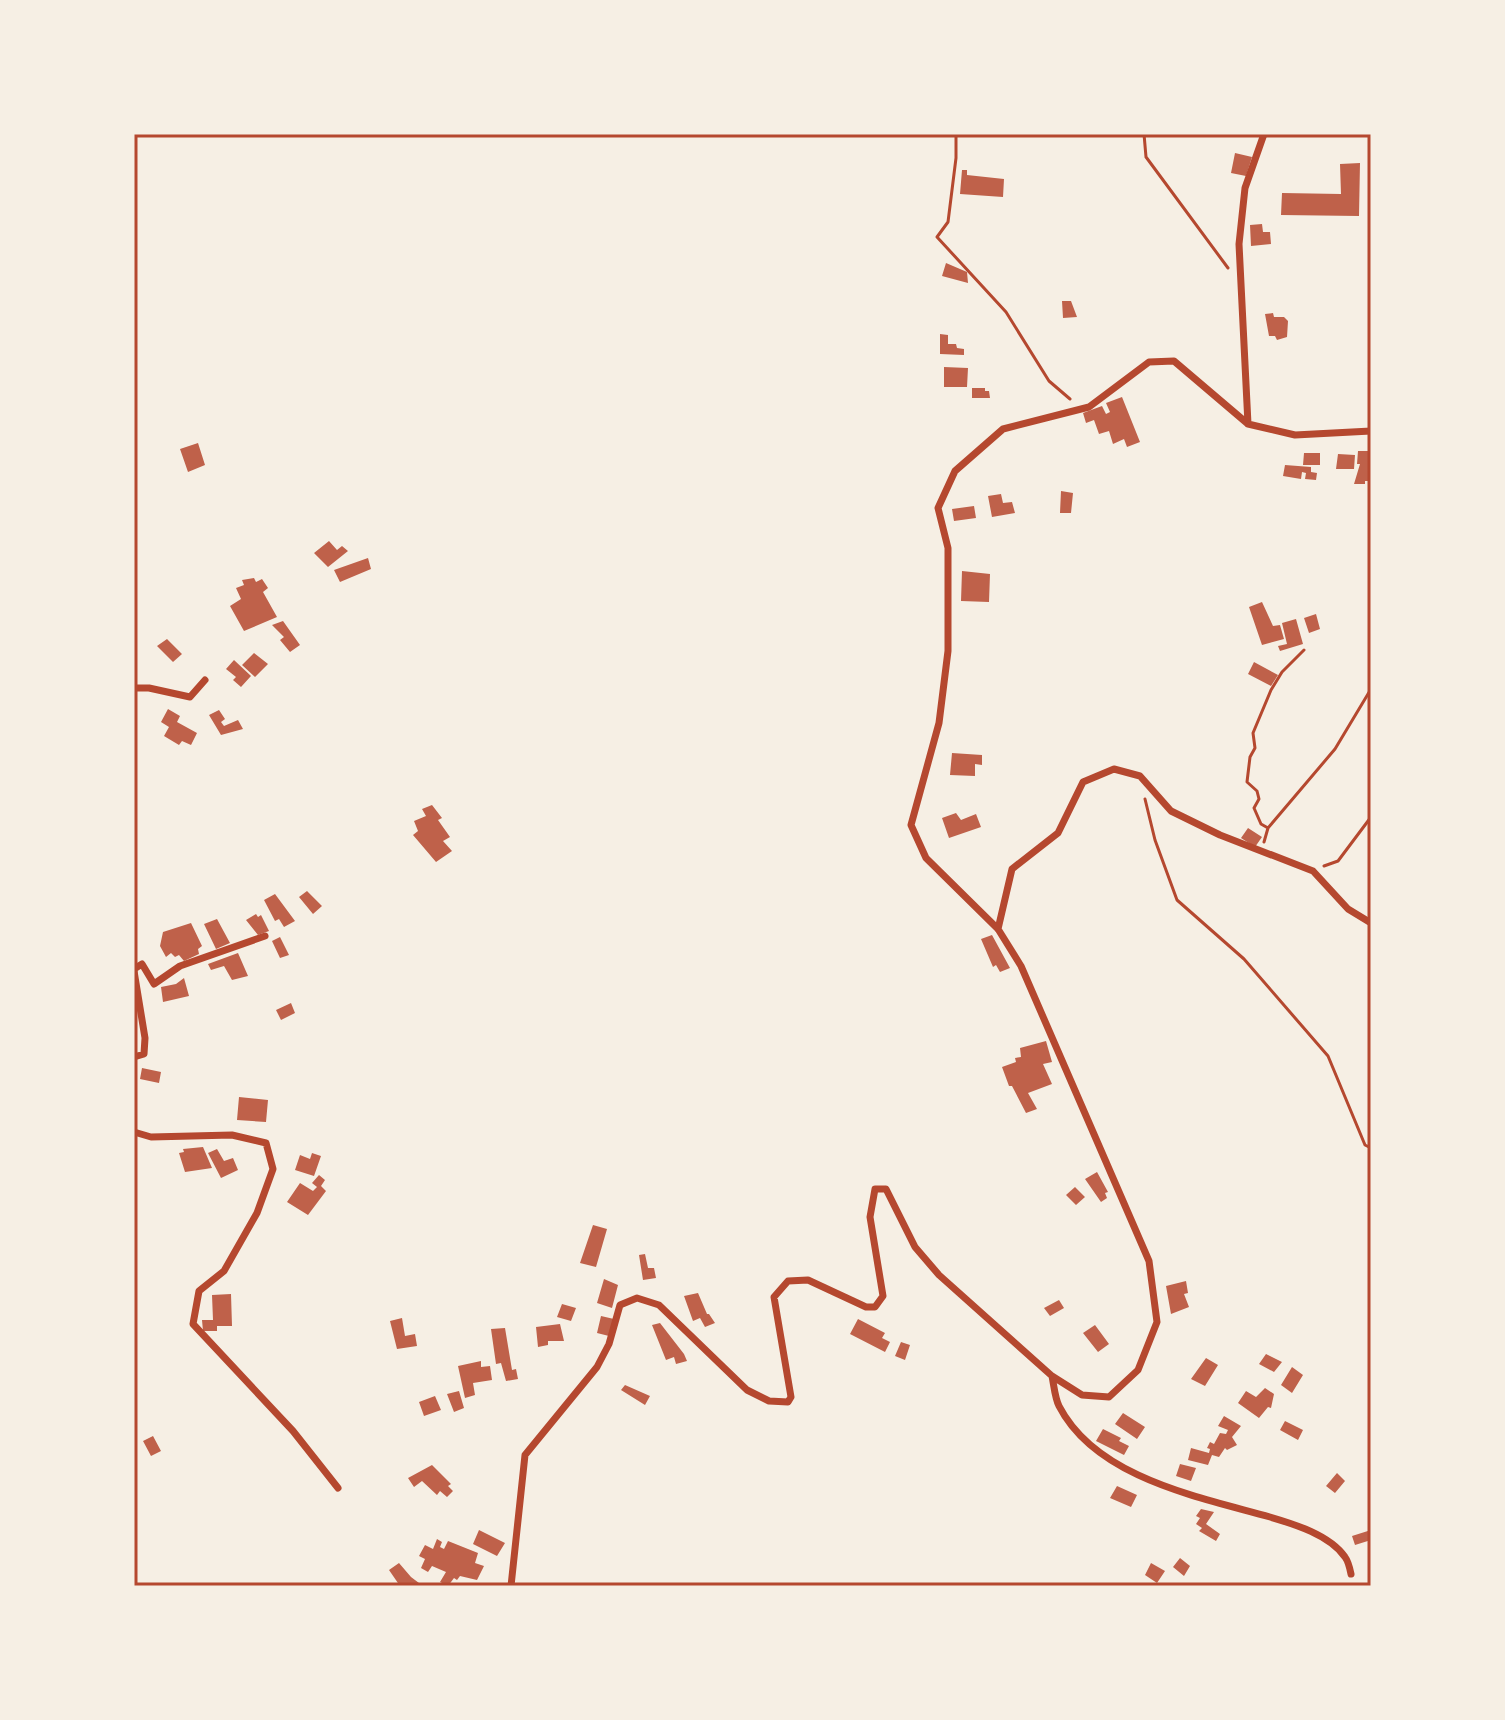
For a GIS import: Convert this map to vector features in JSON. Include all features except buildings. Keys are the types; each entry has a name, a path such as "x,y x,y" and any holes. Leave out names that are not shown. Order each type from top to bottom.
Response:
{"street":[{"path":"1248,424 1239,244 1245,188 1264,134"},
{"path":"511,1586 525,1455 597,1367 609,1344 620,1305 637,1298 659,1305 747,1390 769,1401 788,1402 791,1397 774,1297 788,1281 808,1280 866,1307 875,1307 883,1296 870,1217 875,1189 886,1189 915,1247 939,1275 1052,1376 1082,1395 1109,1397 1138,1370 1157,1322 1149,1261 1021,966 998,929 926,858 911,825 939,723 948,651 948,548 938,508 955,471 1003,429 1089,407 1149,362 1174,361 1248,424 1295,435 1371,431"},
{"path":"134,688 190,697 205,680"},
{"path":"998,929 1012,869 1058,833 1083,782 1114,769 1140,776 1171,811 1220,835 1313,871 1348,909 1371,923"},
{"path":"134,1057 144,1054 145,1038 134,970 142,964 154,984 180,966 265,936"},
{"path":"134,1132 151,1137 232,1135 266,1143 273,1169 257,1213 224,1271 199,1291 193,1324 293,1431 338,1488"},
{"path":"1052,1376 1058,1405 1084,1440 1113,1464 1182,1492 1294,1524 1326,1540 1345,1557 1351,1574"}],"path":[{"path":"956,134 948,222 937,237 1006,312 1049,381 1070,399 1089,407"},
{"path":"1144,134 1146,157 1242,288"},
{"path":"1268,828 1261,824 1254,808 1259,799 1257,791 1247,782 1250,757 1255,748 1253,733 1282,672 1304,650"},
{"path":"1260,851 1268,828 1335,749 1371,689"},
{"path":"1140,776 1155,840 1177,900 1244,959 1328,1056 1365,1145 1371,1148"},
{"path":"1313,871 1338,861 1371,817"}]}
